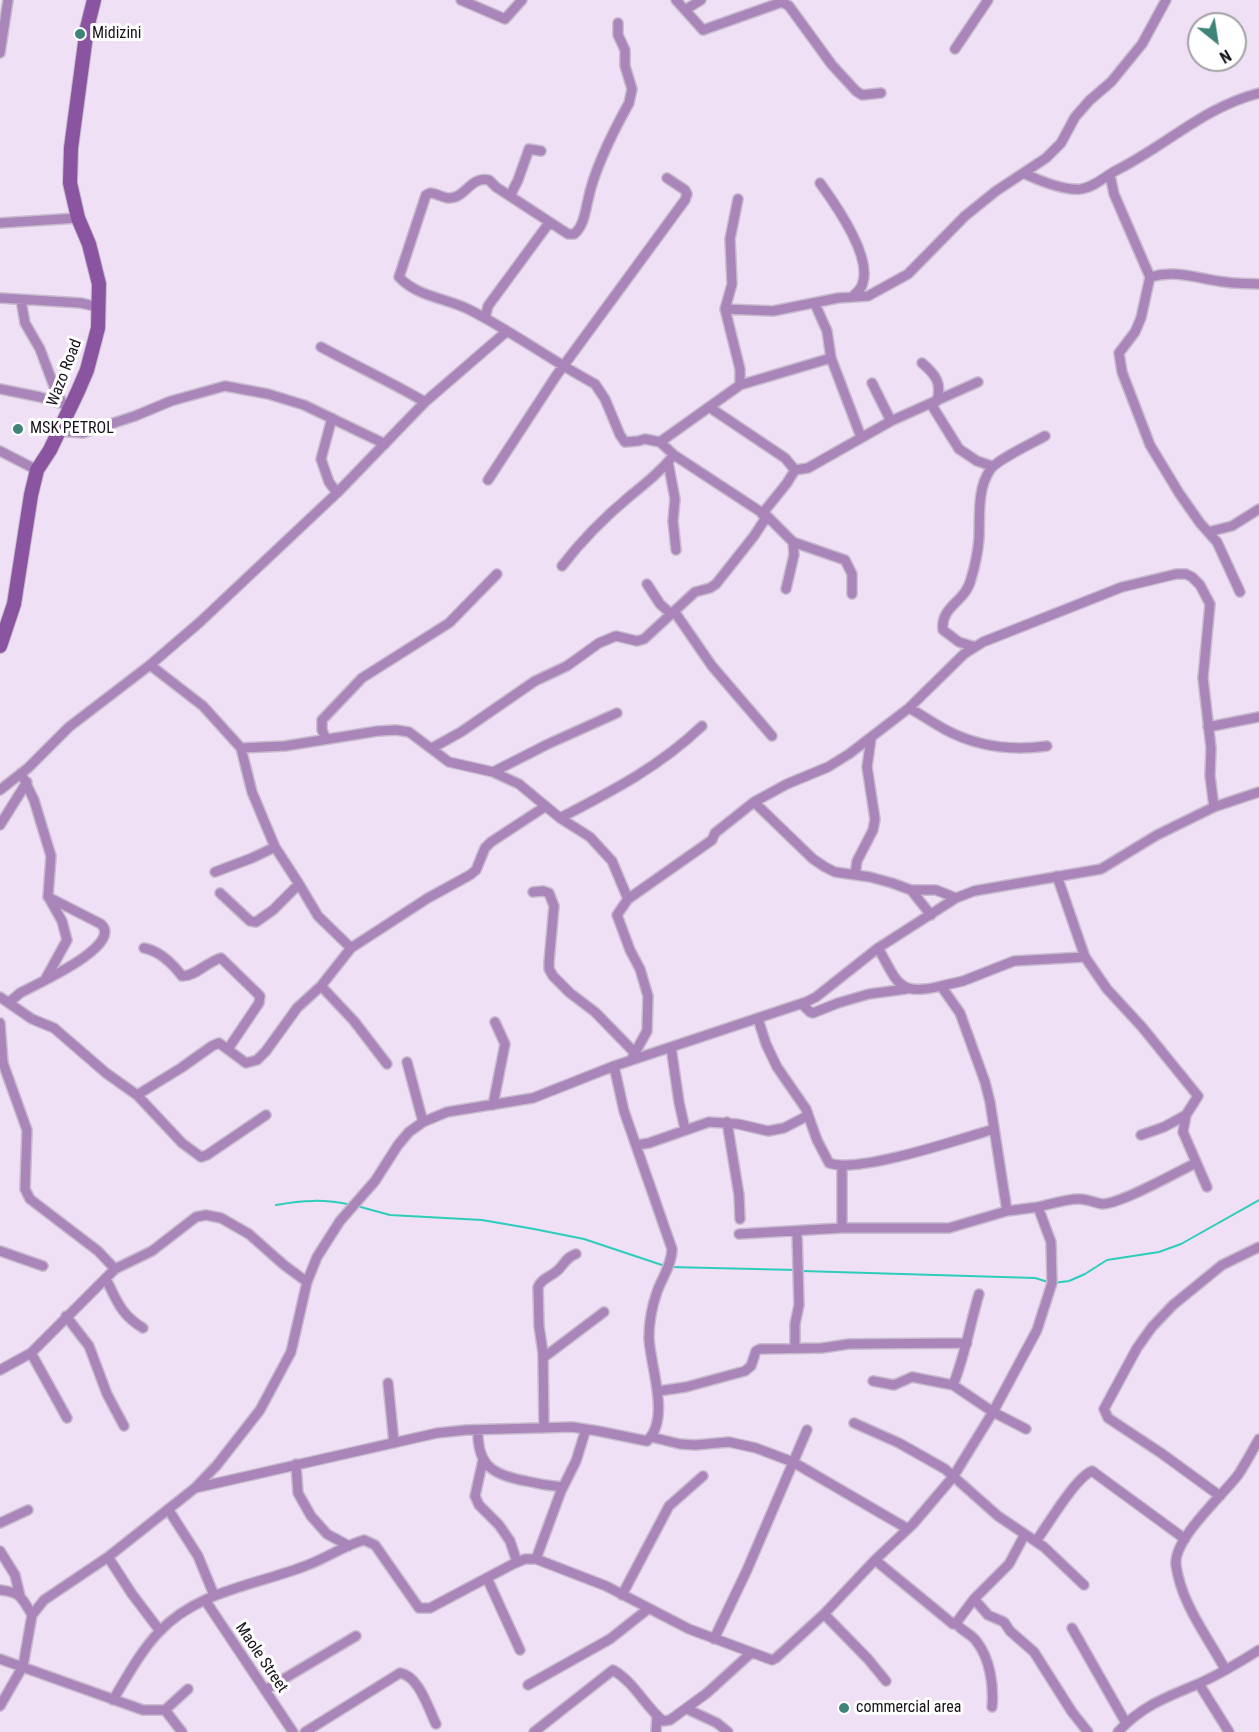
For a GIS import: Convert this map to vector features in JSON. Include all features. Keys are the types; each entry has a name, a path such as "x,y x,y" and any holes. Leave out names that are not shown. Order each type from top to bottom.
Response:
{"main road":[{"name":"Wazo Road","path":"0,646 14,604 37,470 59,431 67,405 87,370 98,328 99,284 96,267 78,219 70,183 71,148 87,28 94,0"}],"street":[{"path":"0,53 8,0"},
{"path":"461,0 504,19 522,0"},
{"path":"675,0 703,30 782,2 796,14 832,65 856,91 862,95 881,93"},
{"path":"685,10 701,0"},
{"path":"955,49 988,0"},
{"path":"725,309 773,311 838,298 868,296 908,274 965,216 996,191 1046,158 1061,143 1075,117 1111,82 1142,44 1166,0"},
{"path":"618,23 618,35 624,50 625,66 632,89 629,103 591,185 583,221 578,231 568,234 489,180 477,179 449,198 430,193 426,195 399,277 428,295 468,309 485,318 595,384 605,399 620,435 625,441 645,439 660,442 671,458 764,515 794,542 845,560 852,574 852,594"},
{"path":"1023,173 1045,182 1078,189 1091,186 1129,165 1207,113 1259,93"},
{"path":"510,196 529,149 541,151"},
{"path":"1110,175 1114,194 1150,276 1141,318 1135,332 1119,353 1119,362 1150,445 1179,493 1217,542 1240,592"},
{"path":"488,480 556,376 685,200 687,194 685,190 667,178"},
{"path":"820,183 845,222 861,256 864,272 863,283 852,297"},
{"path":"738,199 730,239 732,284 725,309 740,369 740,385"},
{"path":"0,223 78,219"},
{"path":"485,318 488,306 549,223"},
{"path":"1150,276 1173,273 1201,276 1224,282 1259,284"},
{"path":"0,298 81,303 98,307"},
{"path":"21,300 25,323 40,349 55,389 67,405"},
{"path":"815,304 827,331 831,358 861,437"},
{"path":"0,790 69,727 150,665 200,622 338,493 425,402 506,332"},
{"path":"321,347 395,384 425,402"},
{"path":"660,442 740,385 831,358"},
{"path":"922,363 937,378 939,392 934,402"},
{"path":"432,748 461,732 535,681 567,666 599,643 616,636 644,639 695,592 716,584 754,536 764,515 795,470 808,468 891,421 978,382"},
{"path":"872,383 891,421"},
{"path":"59,431 83,433 171,401 225,386 304,405 385,444"},
{"path":"0,389 67,405"},
{"path":"934,402 959,449 977,461 992,466"},
{"path":"709,407 785,458 795,470"},
{"path":"332,418 321,459 329,482 338,493"},
{"path":"975,647 959,642 943,630 942,623 944,616 963,595 971,581 979,541 982,485 992,466 1045,436"},
{"path":"0,451 37,470"},
{"path":"671,458 676,550"},
{"path":"562,566 604,521 661,471 671,458"},
{"path":"1208,532 1232,526 1259,509"},
{"path":"786,589 794,555 794,542"},
{"path":"326,739 322,730 322,720 362,678 449,623 497,574"},
{"path":"633,1057 647,1031 648,996 640,969 617,915 628,899 712,840 715,832 754,802 787,784 828,767 871,739 909,708 964,654 1000,635 1122,587 1154,578 1186,574 1200,585 1210,604 1203,678 1211,748 1210,776 1214,807"},
{"path":"647,584 660,604 672,613 712,666 772,736"},
{"path":"150,665 203,706 241,748 252,792 275,847 318,916 351,948"},
{"path":"909,708 947,730 1001,749 1022,750 1047,746"},
{"path":"493,772 617,713"},
{"path":"1208,727 1259,717"},
{"path":"560,818 634,779 683,744 702,726"},
{"path":"241,748 285,746 396,730 409,732 449,762 493,772 519,784 560,818 590,837 606,852 618,872 628,899"},
{"path":"855,874 857,861 873,830 875,819 867,767 871,739"},
{"path":"21,773 27,782 51,856 47,893 62,921 67,940 45,980"},
{"path":"0,825 27,782"},
{"path":"0,1706 23,1666 32,1615 53,1593 108,1557 195,1488 217,1465 260,1410 291,1352 307,1282 318,1257 340,1221 375,1181 409,1132 423,1122 447,1112 533,1098 633,1057 671,1047 802,1004 816,997 878,948 956,898 974,891 1101,869 1118,861 1157,835 1214,807 1259,792"},
{"path":"754,802 813,859 835,872 855,874 911,890 936,890 956,898"},
{"path":"137,1095 219,1043 246,1063 257,1060 297,1008 321,986 351,948 428,898 470,875 476,870 484,848 490,842 546,806"},
{"path":"215,872 275,847"},
{"path":"1057,876 1085,957 1107,989 1142,1027 1198,1096 1186,1115 1183,1135 1206,1187"},
{"path":"220,893 250,921 256,922 273,910 299,884"},
{"path":"911,890 931,915"},
{"path":"533,892 549,893 554,901 549,962 549,969 553,976 594,1012 633,1057"},
{"path":"9,1002 45,980 62,973 100,943 105,933 101,924 50,898"},
{"path":"144,948 156,951 182,976 189,976 211,961 221,958 260,996 259,1002 228,1048"},
{"path":"878,948 898,982 906,989"},
{"path":"802,1004 813,1013 869,994 906,989 914,991 963,981 1014,961 1085,957"},
{"path":"321,986 354,1021 387,1064"},
{"path":"941,986 960,1013 985,1082 1007,1211"},
{"path":"0,997 32,1019 54,1028 106,1073 137,1095 182,1143 201,1157 266,1115"},
{"path":"758,1019 777,1067 801,1100 816,1140 829,1163 842,1166 903,1155 994,1129"},
{"path":"493,1105 505,1044 495,1022"},
{"path":"0,1023 3,1063 27,1130 25,1190 30,1199 98,1251 115,1269"},
{"path":"671,1047 685,1129"},
{"path":"407,1062 423,1122"},
{"path":"195,1488 437,1434 544,1428 586,1429 639,1441 647,1441 651,1437 657,1416 659,1391 653,1373 649,1334 656,1295 672,1257 672,1249 624,1111 614,1066"},
{"path":"1141,1135 1164,1127 1186,1115"},
{"path":"637,1145 709,1122 727,1122 768,1131 780,1130 807,1116"},
{"path":"727,1122 739,1195 740,1219"},
{"path":"739,1234 842,1228 949,1228 1007,1211 1078,1199 1101,1204 1114,1201 1138,1192 1196,1162"},
{"path":"842,1166 842,1228"},
{"path":"112,1701 134,1663 160,1631 187,1610 214,1595 306,1566 364,1540 375,1545 420,1608 430,1608 517,1562 536,1559 606,1586 648,1609 714,1639 750,1653 776,1658 824,1614 908,1529 952,1477 993,1412 1037,1330 1046,1308 1052,1283 1051,1242 1038,1207"},
{"path":"0,1370 31,1353 115,1269 139,1259 196,1217 206,1215 221,1218 249,1234 307,1282"},
{"path":"795,1348 795,1324 799,1305 797,1232"},
{"path":"1220,1496 1108,1418 1104,1409 1137,1348 1166,1313 1214,1270 1259,1247"},
{"path":"0,1251 43,1266"},
{"path":"544,1428 543,1358 538,1287 557,1271 567,1258 576,1254"},
{"path":"106,1279 123,1313 143,1328"},
{"path":"953,1385 979,1294"},
{"path":"543,1358 604,1312"},
{"path":"66,1316 89,1346 107,1394 124,1426"},
{"path":"659,1391 745,1371 751,1366 756,1352 760,1349 822,1348 849,1344 967,1342"},
{"path":"31,1353 68,1418"},
{"path":"873,1381 894,1385 912,1377 953,1385 993,1412 1026,1429"},
{"path":"388,1383 394,1443"},
{"path":"854,1423 899,1443 945,1470 998,1516 1036,1541 1084,1585"},
{"path":"536,1559 563,1487 576,1461 586,1429"},
{"path":"478,1430 477,1445 483,1460 493,1470 505,1477 563,1487"},
{"path":"714,1639 747,1570 807,1430"},
{"path":"651,1437 680,1444 729,1442 744,1444 793,1462 908,1529"},
{"path":"1224,1669 1182,1591 1175,1562 1177,1552 1185,1539 1206,1509 1238,1474 1259,1439"},
{"path":"483,1460 475,1496 479,1504 500,1525 510,1541 517,1562"},
{"path":"296,1464 298,1493 311,1516 327,1534 349,1546"},
{"path":"1036,1541 1073,1488 1087,1473 1092,1471 1185,1539"},
{"path":"622,1594 669,1506 703,1476"},
{"path":"168,1509 198,1556 214,1595"},
{"path":"0,1523 28,1510"},
{"path":"956,1623 974,1599 1009,1564 1025,1533"},
{"path":"0,1551 15,1575 20,1596 32,1615"},
{"path":"108,1557 160,1631"},
{"path":"875,1560 949,1622 956,1623 977,1642 985,1657 992,1681 992,1707"},
{"path":"487,1578 520,1650"},
{"path":"0,1590 14,1592 20,1596"},
{"path":"974,1599 988,1615 1004,1622 1010,1631 1034,1652 1072,1712 1088,1732"},
{"name":"Maole Street","path":"205,1600 294,1732"},
{"path":"528,1685 610,1639 648,1609"},
{"path":"824,1614 886,1681"},
{"path":"1072,1628 1126,1723"},
{"path":"265,1690 356,1636"},
{"path":"1118,1732 1151,1704 1176,1691 1199,1684 1259,1650"},
{"path":"534,1732 614,1670 634,1688 657,1716 663,1721 670,1720 687,1709 750,1653"},
{"path":"0,1659 112,1701 143,1710 165,1710 188,1689"},
{"path":"305,1732 400,1672 409,1675 415,1682 436,1724"},
{"path":"1199,1684 1228,1732"},
{"path":"687,1709 717,1723 728,1732"},
{"path":"165,1710 182,1732"},
{"path":"656,1732 657,1716"}],"waterway":[{"path":"1053,1283 1069,1281 1107,1260 1159,1252 1181,1244 1259,1200"},
{"path":"276,1205 314,1201 351,1205"},
{"path":"357,1206 390,1215 482,1220 534,1229 584,1239 665,1266"},
{"path":"670,1267 796,1270"},
{"path":"802,1271 1035,1278 1048,1282"}],"place":[{"name":"Midizini","path":"80,34"},
{"name":"MSK PETROL","path":"18,429"},
{"name":"commercial area","path":"844,1708"}]}
